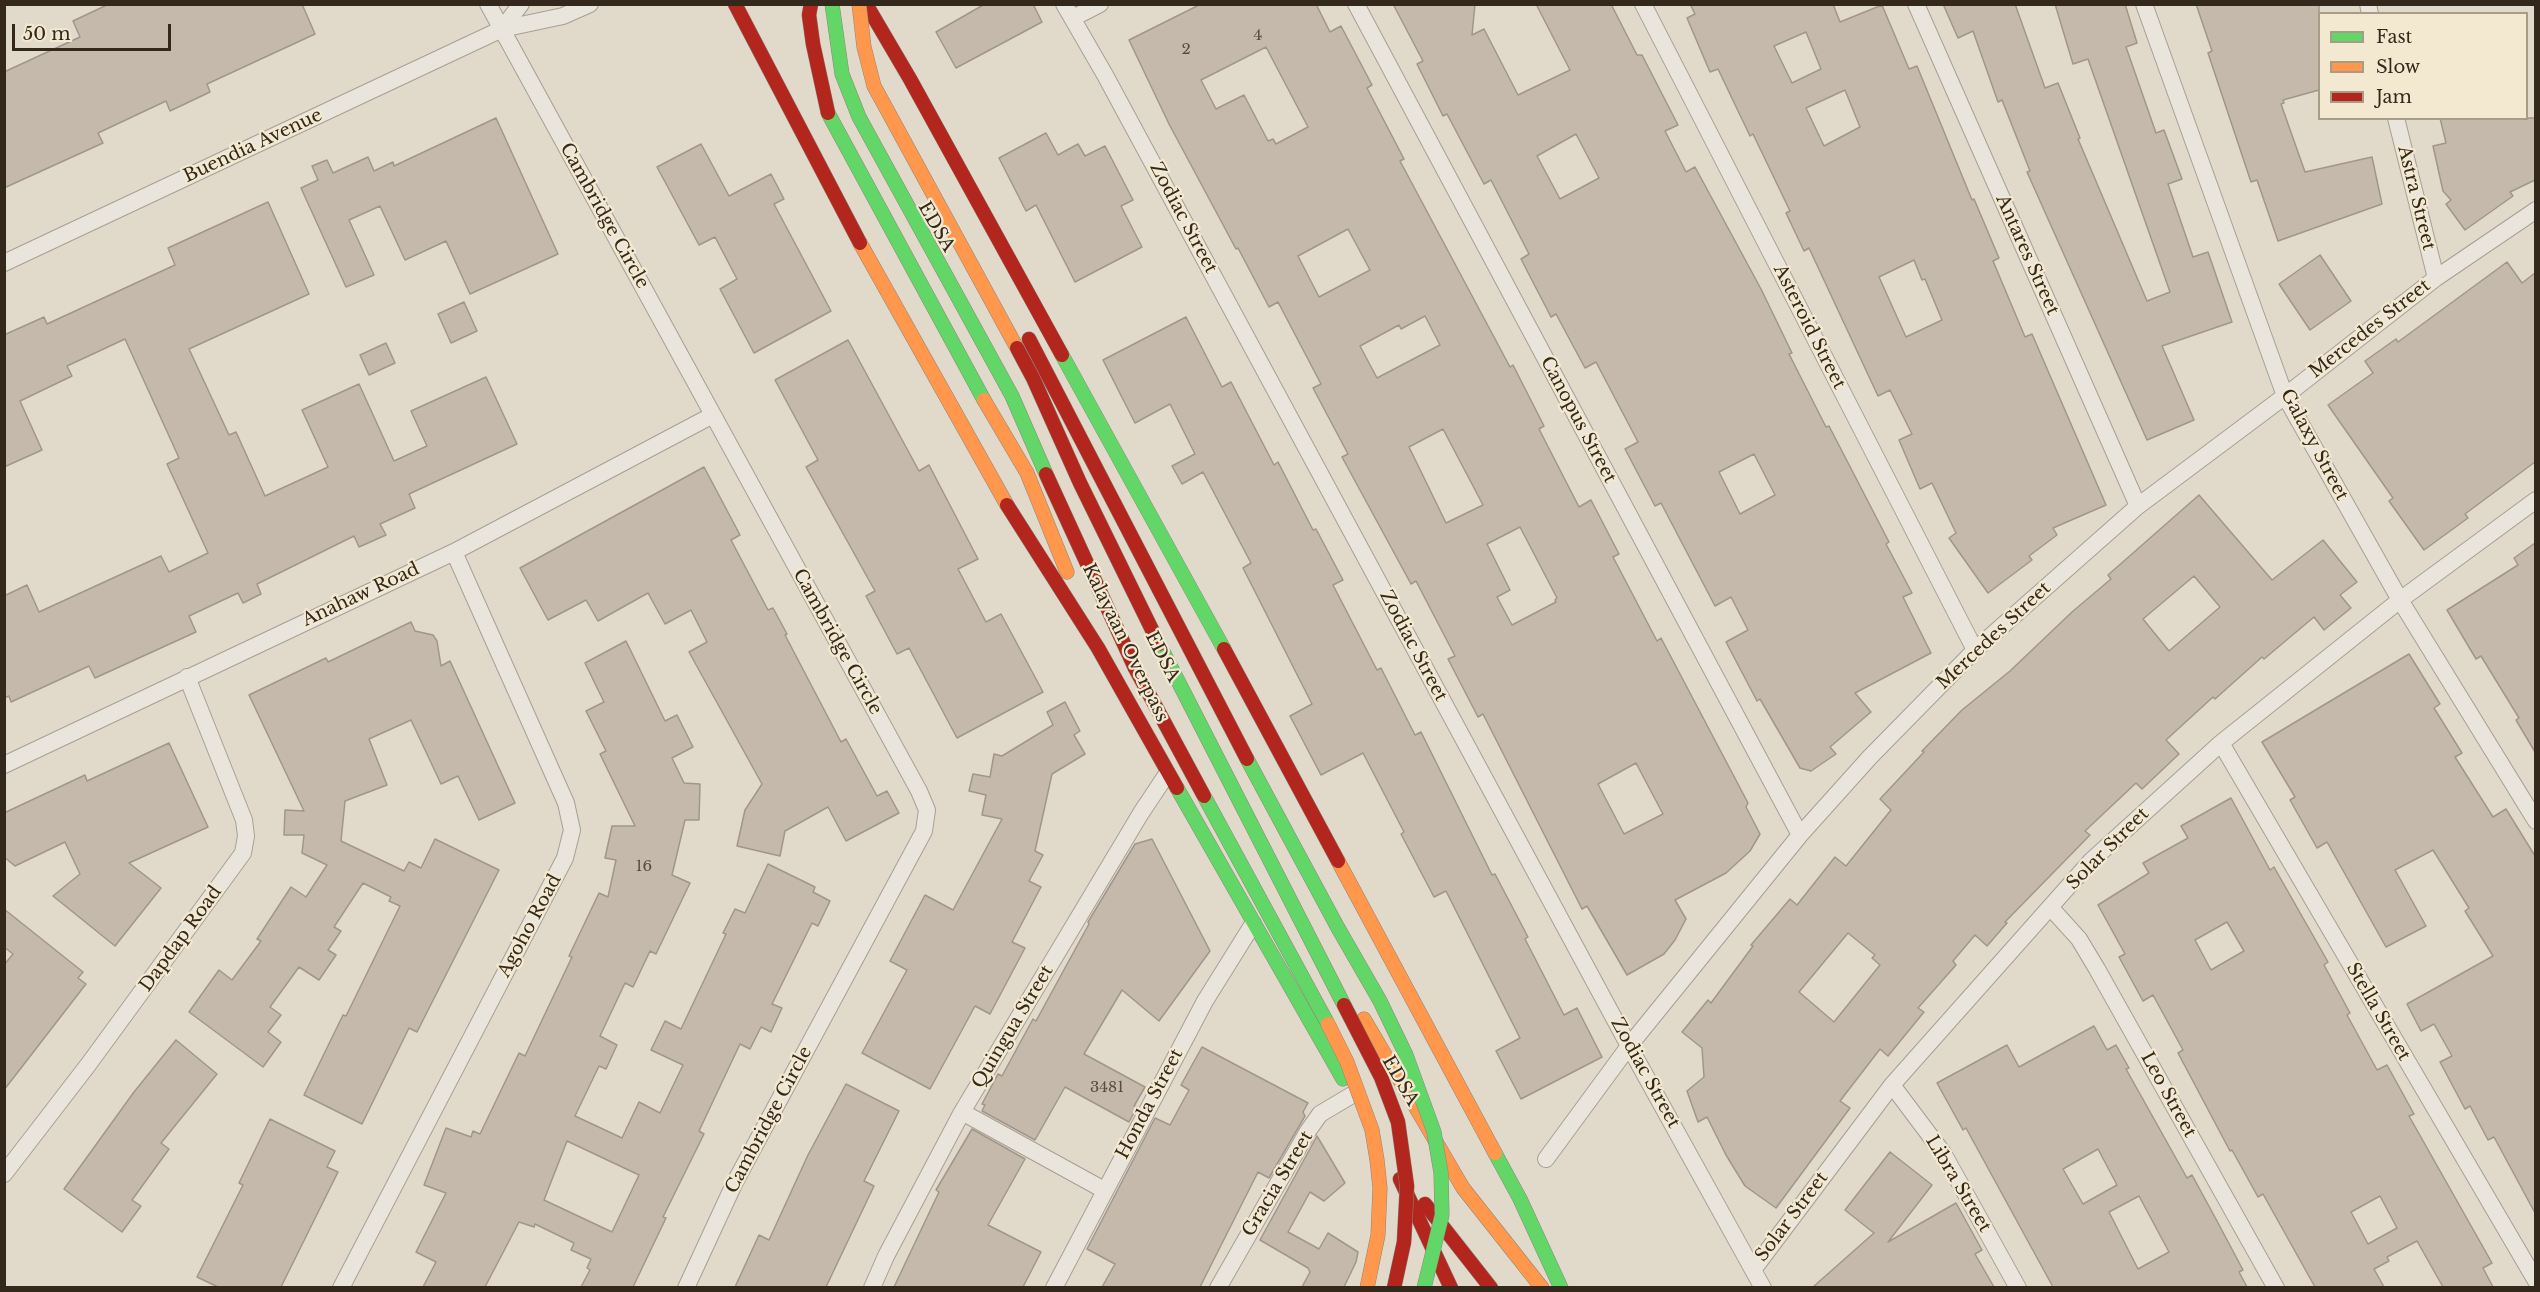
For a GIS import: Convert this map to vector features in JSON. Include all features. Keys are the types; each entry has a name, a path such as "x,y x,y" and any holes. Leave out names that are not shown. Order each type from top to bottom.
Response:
{"main road":[{"path":"735,4 884,288 994,485 1098,648 1167,774 1394,1166 1451,1287"},
{"path":"811,4 809,15 813,44 828,113 988,408 1026,473 1098,648"},
{"name":"EDSA","path":"818,4 889,146 1011,356 1219,772 1462,1188 1542,1287"},
{"name":"Kalayaan Overpass","path":"832,4 842,74 859,117 1012,396 1056,498 1135,668 1347,1062 1372,1130 1378,1170 1378,1235 1367,1287"},
{"path":"845,4 889,82"},
{"name":"Kalayaan Overpass","path":"860,4 864,47 874,86 884,107 1033,378 1080,483 1163,653 1381,1077 1398,1122 1407,1186 1404,1242 1394,1287"},
{"path":"866,4 910,79 1276,744 1395,970 1520,1199 1561,1287"},
{"path":"1024,330 1246,759 1380,1001 1422,1094 1434,1132 1439,1163 1442,1215 1424,1287"},
{"path":"1394,1166 1491,1287"}],"street":[{"name":"Cambridge Circle","path":"488,4 919,791 927,810 924,831 735,1182 686,1287"},
{"name":"Buendia Avenue","path":"502,29 521,4"},
{"name":"Buendia Avenue","path":"4,262 502,29 563,16 591,4"},
{"path":"1069,11 1100,4"},
{"name":"Canopus Street","path":"1356,4 1800,835"},
{"name":"Asteroid Street","path":"1643,4 1976,650"},
{"name":"Antares Street","path":"1916,4 2138,506"},
{"name":"Galaxy Street","path":"2144,4 2285,396 2400,600 2535,821"},
{"name":"Zodiac Street","path":"1069,11 1629,1046 1763,1287"},
{"name":"Astra Street","path":"2396,120 2436,278"},
{"name":"Mercedes Street","path":"1546,1159 1629,1046 1800,835 1870,757 1976,650 2138,506 2285,396 2436,278 2535,210"},
{"name":"Anahaw Road","path":"4,765 454,552 713,415"},
{"name":"Solar Street","path":"1753,1270 1892,1085 2091,861 2221,743 2400,600 2535,500"},
{"name":"Agoho Road","path":"341,1287 565,858 572,830 566,803 454,552"},
{"name":"Dapdap Road","path":"4,1174 88,1065 243,853 246,836 244,820 187,677"},
{"name":"Stella Street","path":"2221,743 2535,1281"},
{"name":"Quingua Street","path":"872,1287 962,1112 1141,813 1167,774"},
{"name":"Leo Street","path":"2051,908 2079,939 2097,969 2276,1287"},
{"name":"Honda Street","path":"1054,1287 1205,1001 1253,924"},
{"name":"Libra Street","path":"1892,1085 1943,1153 2018,1287"},
{"name":"Gracia Street","path":"1218,1287 1308,1131 1320,1114 1352,1095"},
{"path":"962,1112 1104,1190"}],"building":[{"path":"109,4 302,4 315,34 207,84 210,92 170,111 166,101 98,133 103,143 4,188 4,72 80,37 73,21"},
{"path":"985,4 1033,4 1042,22 956,68 936,32"},
{"path":"1201,4 1316,4 1330,32 1341,26 1372,85 1367,88 1404,159 1400,161 1510,367 1513,365 1544,426 1539,429 1579,507 1591,500 1619,554 1613,557 1657,641 1661,638 1748,803 1746,807 1760,834 1750,851 1726,873 1675,900 1686,919 1675,940 1664,954 1627,975 1587,906 1582,909 1483,714 1478,717 1448,659 1455,656 1416,581 1411,584 1342,457 1348,454 1313,388 1321,384 1278,302 1269,307 1238,248 1236,249 1169,124 1129,40","holes":["1266,47 1308,127 1276,144 1273,139 1268,141 1244,95 1216,109 1201,80","1348,229 1370,270 1319,297 1298,256","1425,316 1440,345 1377,378 1360,346 1399,325 1401,329","1443,429 1483,505 1446,523 1409,447","1520,527 1557,598 1556,602 1512,625 1497,597 1510,590 1487,544","1636,763 1663,814 1624,834 1598,784"]},
{"path":"1393,4 1475,4 1472,35 1484,29 1518,95 1570,70 1536,4 1611,4 1637,55 1642,55 1678,125 1665,131 1686,172 1695,167 1761,289 1792,353 1789,354 1889,542 1886,544 1912,593 1903,597 1931,653 1855,693 1871,712 1830,747 1836,754 1811,771 1800,768 1760,699 1757,701 1726,642 1748,630 1731,597 1715,606 1661,503 1655,506 1625,449 1638,442 1596,362 1585,368 1556,314 1551,317 1521,259 1529,254 1491,180 1484,184 1447,114 1443,116 1417,64 1423,61","holes":["1576,134 1599,178 1560,199 1537,156","1754,454 1775,495 1740,514 1719,472"]},
{"path":"1690,4 1833,4 1840,22 1882,5 1909,69 1917,66 1972,200 1974,199 1999,258 1993,261 2025,337 2032,334 2106,505 2053,528 2057,535 2029,556 2032,560 1988,593 1949,538 1956,533 1932,483 1920,489 1899,440 1912,434 1890,390 1878,396 1809,248 1804,251 1786,213 1790,211 1753,134 1750,136 1718,69 1710,72 1687,18 1695,14","holes":["1806,32 1821,69 1792,83 1774,46","1845,90 1860,127 1824,146 1806,108","1914,260 1922,280 1925,279 1942,320 1906,337 1879,277"]},
{"path":"1943,4 2015,4 2045,88 2058,83 2080,138 2078,139 2147,301 2170,292 2088,59 2073,64 2055,4 2125,4 2137,43 2126,47 2156,133 2164,130 2182,179 2168,184 2193,257 2208,252 2232,322 2162,346 2194,420 2147,440 2027,172 2030,171 2002,100 1998,102 1973,31 1958,38"},
{"path":"2196,4 2319,4 2318,90 2283,100 2284,103 2281,104 2305,172 2372,157 2382,204 2278,241 2257,180 2251,182 2208,53 2212,51"},
{"path":"496,118 558,254 470,294 446,241 405,260 380,206 349,220 374,275 346,287 301,188 318,180 312,166 327,160 333,173 368,157 374,171 393,162 394,166"},
{"path":"2528,118 2535,118 2535,180 2510,192 2513,196 2465,230 2446,204 2451,200 2443,191 2433,146 2446,143 2440,120 2528,120"},
{"path":"1046,133 1058,155 1078,144 1085,156 1105,146 1133,200 1121,206 1142,247 1075,282 1036,205 1026,211 999,158"},
{"path":"701,144 729,196 771,174 784,199 774,204 831,311 754,353 720,289 737,279 715,237 699,245 657,167"},
{"path":"268,202 309,294 189,349 229,435 236,432 265,496 328,467 302,410 359,384 394,461 427,446 411,411 486,377 517,444 409,494 415,508 380,524 386,535 359,547 354,536 257,584 261,594 243,603 238,593 189,616 196,632 95,678 89,666 11,702 9,696 4,698 4,596 27,585 39,612 161,556 169,572 208,553 167,464 179,458 125,339 67,366 72,376 20,401 42,450 4,467 4,335 44,317 47,324 175,265 168,248"},
{"path":"2320,255 2351,301 2310,330 2279,284"},
{"path":"2507,262 2522,283 2535,273 2535,462 2465,514 2468,518 2424,550 2389,501 2393,498 2328,405 2373,373 2365,361 2396,339 2398,342"},
{"path":"464,302 477,331 451,343 438,314"},
{"path":"1186,317 1222,387 1231,382 1274,465 1278,462 1313,530 1316,529 1343,580 1333,585 1377,670 1381,668 1415,735 1421,732 1492,875 1495,874 1528,937 1525,939 1564,1015 1577,1008 1602,1057 1521,1099 1496,1051 1520,1038 1446,891 1434,897 1401,834 1404,832 1363,753 1321,775 1290,716 1312,704 1243,568 1251,563 1203,472 1182,484 1172,466 1195,454 1170,404 1135,423 1103,360"},
{"path":"848,340 919,471 929,465 978,559 958,569 986,622 1001,614 1043,692 957,738 909,648 897,654 866,596 875,591 806,467 818,460 775,380"},
{"path":"386,343 395,363 369,375 360,355"},
{"path":"704,467 740,535 731,540 768,610 773,608 841,742 846,739 877,796 887,791 899,813 846,841 828,807 785,831 780,856 737,846 745,810 762,784 689,652 707,642 691,610 665,624 648,593 598,621 586,600 548,620 520,568"},
{"path":"2199,495 2272,580 2323,540 2357,582 2340,595 2351,608 2324,630 2314,617 2264,659 2262,657 2215,699 2213,697 2166,740 2179,754 2142,789 2136,783 2085,831 2090,835 2005,922 2007,923 1987,946 1975,935 1953,961 1956,965 1918,1008 1924,1012 1888,1056 1880,1049 1840,1101 1850,1108 1776,1208 1745,1186 1707,1117 1698,1122 1687,1091 1704,1077 1702,1048 1682,1032 1708,1000 1711,1003 1753,946 1751,945 1790,899 1797,905 1835,857 1846,866 1891,810 1880,799 1924,752 1922,751 1962,710 2010,671 2072,612 2111,579 2108,575","holes":["2194,576 2220,607 2169,651 2143,619","1848,933 1875,955 1872,958 1880,965 1834,1022 1799,992"]},
{"path":"2535,543 2535,752 2516,720 2519,718 2481,656 2476,659 2447,610 2518,565 2514,558"},
{"path":"411,622 415,631 433,635 437,641 441,666 450,661 515,803 479,820 458,776 441,784 411,720 369,739 387,785 345,801 341,841 404,871 409,862 421,868 435,839 499,870 417,1032 409,1028 362,1124 304,1095 400,906 389,901 391,897 363,883 334,927 341,931 328,950 336,955 319,980 299,967 270,1007 281,1015 268,1032 281,1042 263,1067 189,1012 219,970 232,980 261,941 257,939 291,887 306,897 327,865 302,853 304,835 284,835 285,810 304,811 249,695 326,658 328,662"},
{"path":"626,641 665,721 677,715 693,747 672,758 684,783 700,784 699,820 685,820 672,875 690,883 656,954 650,951 633,987 625,983 600,1036 617,1045 606,1069 599,1066 575,1116 622,1138 639,1102 660,1113 683,1065 651,1050 665,1021 681,1029 726,934 723,933 735,909 745,913 768,864 815,887 813,892 830,901 818,926 812,923 772,1004 782,1008 771,1032 761,1027 750,1049 740,1044 699,1131 704,1134 663,1217 666,1218 633,1287 581,1287 590,1270 587,1268 591,1259 571,1250 574,1243 535,1224 534,1227 519,1222 485,1287 423,1287 436,1262 416,1252 446,1193 424,1185 446,1128 471,1137 473,1131 480,1134 519,1053 525,1056 572,957 569,956 599,893 608,897 616,860 605,858 612,826 635,826 600,754 606,751 586,711 604,702 585,663","holes":["567,1141 639,1175 612,1232 544,1200"]},
{"path":"2409,654 2440,704 2434,708 2462,753 2455,757 2493,817 2506,809 2535,856 2535,1213 2494,1137 2488,1140 2470,1106 2465,1109 2440,1062 2452,1056 2434,1024 2421,1031 2407,1004 2493,956 2465,911 2469,908 2433,850 2395,870 2426,926 2386,947 2327,842 2317,848 2290,800 2295,797 2262,742"},
{"path":"1065,702 1080,731 1074,735 1085,754 1052,774 1035,851 1043,855 1029,881 1041,887 1012,942 1025,948 990,1014 975,1006 930,1089 862,1053 907,970 890,961 925,895 953,910 1002,819 982,815 986,795 969,791 973,774 990,777 994,754 1002,756 1053,725 1047,712"},
{"path":"169,743 208,827 129,863 161,888 115,946 53,896 80,874 65,842 15,866 4,857 4,813 85,775 87,781"},
{"path":"2231,798 2270,870 2274,867 2328,962 2324,965 2350,1013 2347,1015 2377,1070 2387,1065 2414,1114 2409,1116 2492,1263 2483,1268 2493,1287 2443,1287 2417,1241 2387,1257 2389,1261 2374,1269 2384,1287 2315,1287 2263,1194 2258,1197 2232,1150 2230,1151 2178,1053 2183,1050 2153,995 2143,1001 2119,957 2125,954 2098,905 2149,873 2143,863 2188,838 2181,826","holes":["2227,922 2244,951 2211,970 2195,940","2380,1196 2397,1228 2368,1244 2351,1212"]},
{"path":"1152,839 1210,951 1159,1021 1122,990 1084,1054 1145,1087 1134,1106 1137,1107 1129,1122 1065,1087 1035,1140 982,1111 985,1105 982,1104 998,1074 1002,1076 1033,1019 1036,1021 1089,924 1088,922 1135,844"},
{"path":"4,909 83,972 78,978 86,984 4,1090 4,965 13,954 4,947"},
{"path":"2094,1026 2107,1050 2116,1045 2129,1068 2126,1069 2187,1178 2192,1175 2217,1221 2243,1270 2239,1272 2247,1287 2053,1287 1966,1128 1963,1130 1937,1083 2007,1045 2019,1067","holes":["2098,1149 2117,1185 2083,1204 2063,1169","2139,1196 2169,1252 2138,1269 2109,1212"]},
{"path":"176,1040 217,1074 161,1143 169,1149 132,1200 141,1206 122,1232 64,1189 134,1092"},
{"path":"1202,1047 1308,1103 1303,1112 1305,1116 1269,1178 1258,1172 1200,1287 1102,1287 1115,1264 1087,1249 1155,1118 1170,1125 1189,1090 1181,1085"},
{"path":"846,1084 899,1111 864,1181 874,1186 826,1287 735,1287 759,1235 769,1240 808,1155"},
{"path":"270,1119 335,1151 327,1167 338,1172 281,1287 218,1287 197,1277 243,1185 239,1183"},
{"path":"972,1129 1025,1159 988,1225 1041,1252 1023,1287 894,1287 939,1192 936,1190"},
{"path":"1317,1136 1345,1183 1324,1201 1310,1192 1288,1232 1319,1249 1328,1233 1358,1252 1356,1262 1344,1287 1302,1287 1310,1272 1308,1268 1260,1240"},
{"path":"1890,1152 1932,1185 1888,1242 1956,1203 1982,1250 1975,1254 1994,1287 1813,1287 1874,1233 1845,1210"}],"traffic: fast":[{"path":"832,4 842,74 859,117 1012,396 1046,474"},
{"path":"828,113 984,400"},
{"path":"1062,355 1224,649"},
{"path":"1159,644 1344,1005"},
{"path":"1247,759 1338,928"},
{"path":"1177,788 1343,1079"},
{"path":"1204,796 1328,1024"},
{"path":"1338,928 1380,1001 1406,1055 1434,1132 1441,1173 1442,1215 1424,1288"},
{"path":"1495,1153 1520,1199 1561,1288"}],"traffic: slow":[{"path":"859,4 864,47 874,86 1017,348"},
{"path":"860,243 1007,505"},
{"path":"984,400 1027,473 1067,572"},
{"path":"1338,861 1495,1153"},
{"path":"1364,1019 1463,1188 1542,1288"},
{"path":"1328,1024 1347,1062 1372,1130 1377,1160 1380,1188 1378,1235 1367,1288"}],"traffic: jam":[{"path":"735,4 860,243"},
{"path":"811,4 809,15 813,44 828,113"},
{"path":"866,4 910,79 1062,355"},
{"path":"1029,339 1247,759"},
{"path":"1017,348 1159,644"},
{"path":"1046,474 1135,668 1204,796"},
{"path":"1007,505 1098,648 1177,788"},
{"path":"1224,649 1338,861"},
{"path":"1344,1005 1381,1077 1398,1122 1407,1186 1404,1242 1394,1288"},
{"path":"1400,1179 1451,1288"},
{"path":"1425,1204 1491,1288"}]}
